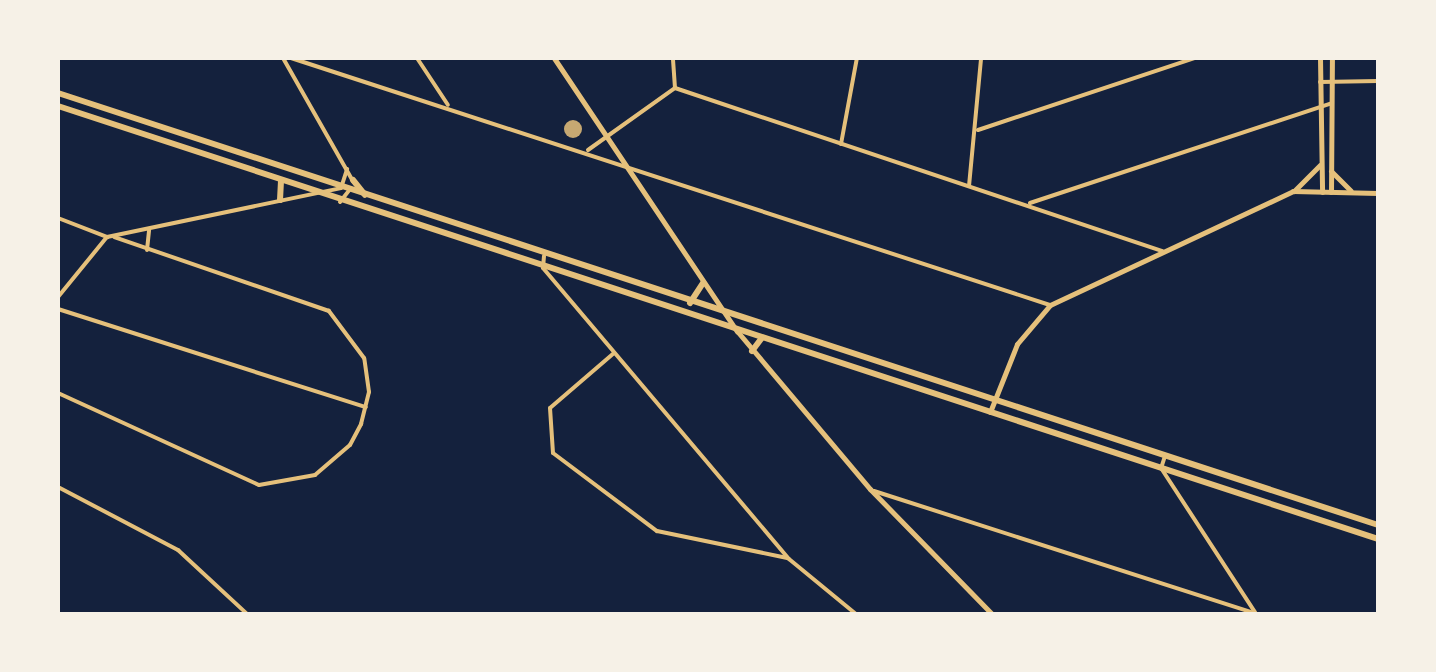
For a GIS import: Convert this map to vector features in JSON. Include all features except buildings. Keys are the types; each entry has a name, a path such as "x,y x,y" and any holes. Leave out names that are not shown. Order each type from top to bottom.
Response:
{"main road":[{"path":"58,93 544,256 1378,525"},
{"path":"58,106 315,194 1378,539"},
{"path":"146,136 150,124"},
{"path":"353,180 367,197"},
{"path":"280,200 281,181"},
{"path":"690,303 703,283"},
{"path":"752,351 761,339"},
{"path":"873,374 877,362"},
{"path":"1324,521 1329,509"}],"street":[{"path":"58,218 114,237 280,200 345,189 353,180 283,58"},
{"path":"291,58 588,151 1050,305"},
{"path":"417,58 449,107"},
{"path":"554,58 703,283 752,351 870,489 992,614"},
{"path":"673,58 675,88"},
{"path":"841,144 857,58"},
{"path":"969,186 978,130 981,58"},
{"path":"978,130 1194,58"},
{"path":"1320,58 1322,192"},
{"path":"1331,192 1332,58"},
{"path":"1320,82 1378,81"},
{"path":"588,151 675,88"},
{"path":"675,88 969,186 1030,203 1162,251"},
{"path":"1030,203 1332,103"},
{"path":"990,412 1017,344 1050,305 1293,191 1321,164"},
{"path":"340,202 347,169"},
{"path":"1331,171 1352,191"},
{"path":"1293,191 1378,193"},
{"path":"147,250 149,230"},
{"path":"58,297 107,237"},
{"path":"58,393 241,480 277,486 333,463 357,436 366,407 364,358 329,311 114,237"},
{"path":"544,256 543,268 789,559 856,614"},
{"path":"58,309 366,407"},
{"path":"614,353 550,408 553,453 657,531 789,559"},
{"path":"1165,456 1161,468 1256,614"},
{"path":"58,487 178,550 247,614"},
{"path":"870,489 1256,614"}]}
